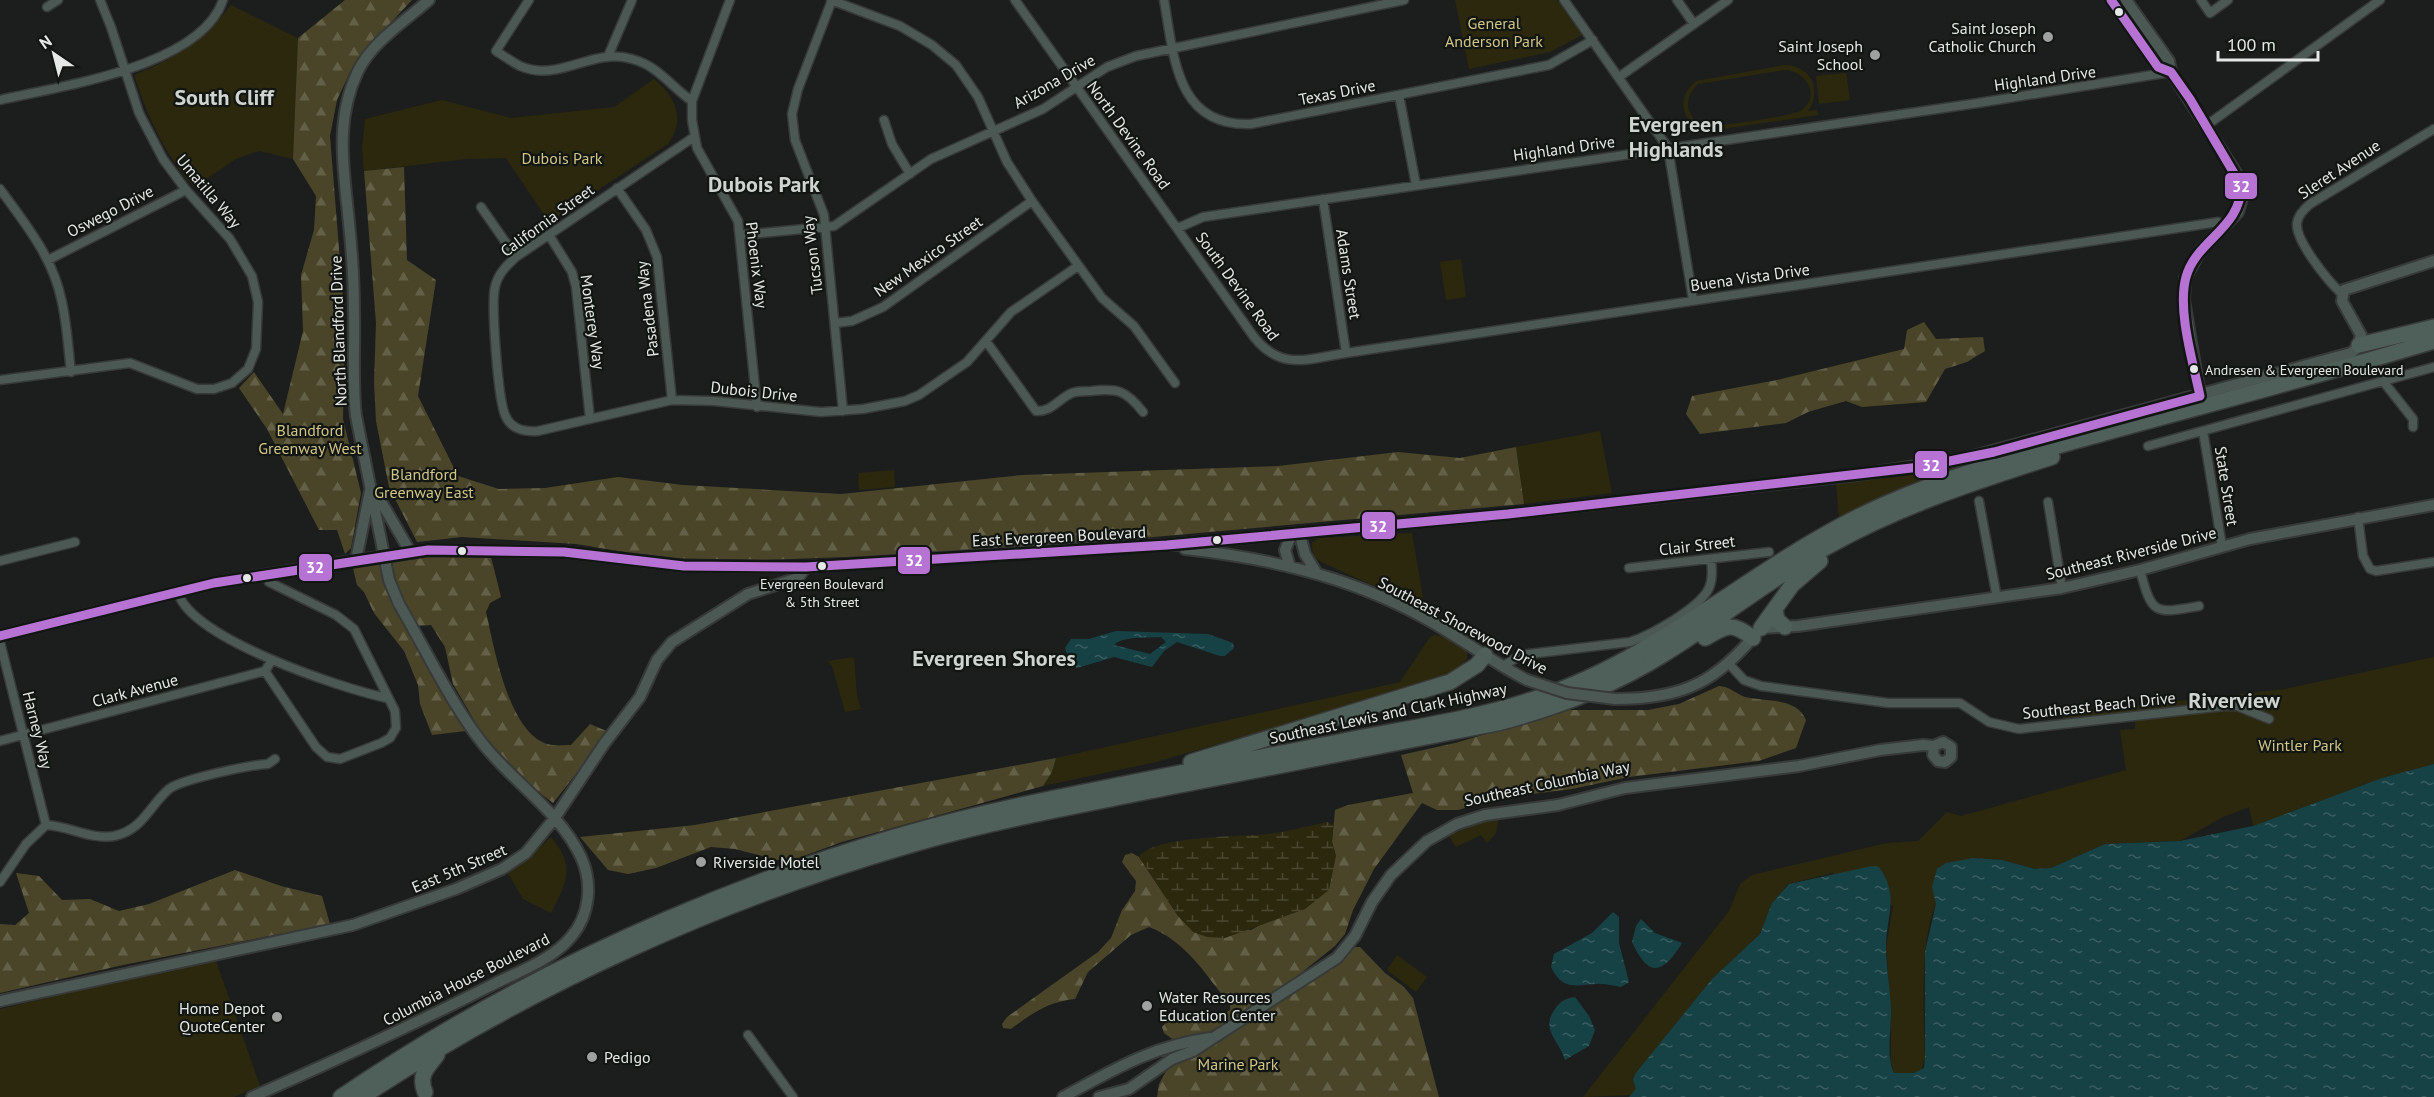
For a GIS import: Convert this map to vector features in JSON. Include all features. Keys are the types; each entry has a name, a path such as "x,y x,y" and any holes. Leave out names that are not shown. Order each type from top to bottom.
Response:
{"highway":[{"path":"2359,345 2434,327"},
{"name":"Southeast Lewis and Clark Highway","path":"341,1097 434,1038 510,995 605,948 702,906 797,869 902,835 1072,795 1468,717 1543,696 1581,682 1629,658 1673,632 1783,557 1837,527 1914,491 1999,462 2434,342"},
{"name":"Southeast Lewis and Clark Highway","path":"362,1097 442,1046 525,1001 610,959 753,898 861,860 1009,820 1498,723 1571,701 1629,674 1690,638 1802,561 1902,509 1972,482 2058,456 2434,352"},
{"path":"1629,674 1676,655 1728,626 1757,633 1805,572 1902,509"},
{"path":"1775,609 1777,620 1785,627"},
{"path":"1072,795 1233,750 1430,688 1465,674 1485,656"},
{"path":"426,1092 423,1072 442,1046"}],"street":[{"path":"47,7 58,0"},
{"name":"Umatilla Way","path":"71,372 130,363 197,389 214,389 232,382 248,369 256,349 259,327 258,302 252,276 230,239 186,190 163,159 150,135 124,71 111,27 99,0"},
{"path":"0,100 124,71 162,57 195,36 220,10 223,0"},
{"name":"North Blandford Drive","path":"429,0 375,47 359,68 345,102 341,122 342,168 350,226 354,311 353,392 390,580 399,604 442,678"},
{"path":"529,0 496,51 520,66 546,71 609,54 633,59 653,67 692,101"},
{"path":"609,54 632,0"},
{"name":"Phoenix Way","path":"729,0 692,101 694,137 708,171 734,211 741,236 757,407"},
{"path":"832,0 900,26 932,45 956,65 968,81 1015,176 1032,201 1102,298 1134,326 1175,383"},
{"name":"Tucson Way","path":"832,0 798,88 792,114 795,140 820,201 825,228 843,411"},
{"name":"North Devine Road","path":"1015,0 1178,228"},
{"name":"Texas Drive","path":"1164,0 1172,48 1181,82 1189,99 1218,121 1235,125 1251,124 1549,65 1593,40"},
{"name":"Arizona Drive","path":"741,236 825,228 843,221 941,153 1043,109 1107,67 1136,56 1404,0"},
{"path":"1564,0 1668,148 1693,300"},
{"path":"1677,0 1694,24"},
{"path":"1619,77 1728,0"},
{"path":"2111,0 2158,67 2171,72"},
{"path":"2126,0 2169,61 2171,72 2236,173 2243,195 2238,212 2201,250 2185,278 2184,300 2200,396"},
{"path":"2202,0 2210,13 2228,0"},
{"path":"2207,125 2380,0"},
{"name":"Highland Drive","path":"1178,228 1203,217 2068,90 2171,72"},
{"path":"1399,95 1416,186"},
{"path":"884,120 892,144 910,174"},
{"name":"Sleret Avenue","path":"2359,345 2360,332 2344,304 2342,294 2329,281 2299,234 2297,223 2301,212 2319,198 2434,129"},
{"name":"California Street","path":"493,298 500,274 516,257 694,137"},
{"name":"Pasadena Way","path":"617,188 646,230 657,257 672,400"},
{"path":"0,189 48,260 61,297 71,372 0,380"},
{"name":"Oswego Drive","path":"48,260 186,190"},
{"name":"Adams Street","path":"1323,199 1346,353"},
{"name":"New Mexico Street","path":"835,323 852,321 883,307 1032,201"},
{"path":"481,207 516,257"},
{"name":"Buena Vista Drive","path":"1277,359 1291,360 1346,353 2218,222 2226,225"},
{"name":"South Devine Road","path":"1178,228 1254,337 1264,350 1277,359"},
{"name":"Monterey Way","path":"549,235 572,272 576,287 590,419"},
{"path":"2342,294 2348,288 2434,261"},
{"name":"Dubois Drive","path":"493,298 502,406 512,426 524,432 538,431 672,400 843,411 905,400 919,395 967,362 1011,312 1078,266"},
{"path":"986,340 1036,411 1045,412 1073,393 1118,389 1136,402 1143,412"},
{"name":"East Evergreen Boulevard","path":"0,636 178,592 266,574 411,553 478,550 552,552 684,566 806,567 1295,535 1657,498 1920,467 1994,452 2200,396 2351,353 2359,345"},
{"path":"2148,446 2434,367"},
{"path":"2383,381 2413,419 2413,427"},
{"name":"State Street","path":"2203,431 2222,546"},
{"path":"372,485 411,553"},
{"path":"356,560 372,485"},
{"path":"1979,501 1997,598"},
{"path":"2048,502 2062,588"},
{"name":"Southeast Riverside Drive","path":"1757,633 1785,627 2062,588 2140,570 2222,546 2434,505"},
{"path":"2358,518 2363,556 2370,569 2376,571 2434,562"},
{"path":"1290,567 1286,550 1295,535"},
{"path":"1295,535 1317,572"},
{"path":"0,561 75,542"},
{"name":"Southeast Shorewood Drive","path":"1167,545 1317,572 1405,608 1527,680 1567,693 1615,699 1653,697 1684,690 1709,678 1729,664 1757,633"},
{"name":"Clair Street","path":"1629,568 1769,552"},
{"path":"1503,666 1521,655 1630,642 1642,638 1705,595 1712,576 1711,559"},
{"name":"East 5th Street","path":"0,1001 336,929 388,914 502,869 526,853 554,819 640,697 657,660 672,642 748,594 798,578 806,567"},
{"path":"2140,570 2148,599 2156,608 2170,611 2199,606"},
{"path":"266,574 269,582 336,615 354,629 398,720 390,738 340,759 334,759 316,747 265,671 272,660"},
{"path":"178,592 189,611 272,660 336,686 387,698"},
{"name":"Harney Way","path":"0,642 46,825"},
{"name":"Southeast Beach Drive","path":"1729,664 1744,680 1761,686 1888,703 1960,703 1989,722 2019,729 2224,706 2237,706 2269,719"},
{"name":"Clark Avenue","path":"0,741 265,671"},
{"name":"Columbia House Boulevard","path":"252,1097 381,1040 543,959 564,944 582,918 589,888 580,854 554,819 481,741 442,678"},
{"name":"Southeast Columbia Way","path":"1103,1096 1129,1089 1172,1059 1193,1051 1337,958 1356,936 1372,902 1403,862 1427,841 1457,824 1485,815 1558,805 1625,788 1799,766 1839,757 1917,745 1934,746"},
{"path":"0,882 26,844 46,825 59,825 98,837 126,833 140,825 169,789 176,785 268,764 275,759"},
{"path":"748,1035 793,1097"},
{"name":"Southeast Columbia Way","path":"1063,1097 1138,1058 1194,1040 1213,1037"},
{"path":"1138,1058 1147,1066 1148,1076"},
{"path":"1098,1077 1103,1096"}],"green space":[{"name":"Blandford Greenway West","path":"345,0 412,0 371,44 351,70 337,100 330,136 345,324 343,419 361,493 351,548 345,554 337,530 319,530 267,429 239,388 254,372 283,414 303,331 301,275 314,230 316,196 293,159 298,38"},
{"name":"General Anderson Park","path":"1455,0 1557,0 1582,35 1550,52 1469,69"},
{"path":"231,5 298,38 293,159 259,151 236,159 194,187 174,161 158,134 134,75 162,63 187,47 210,28"},
{"path":"1784,65 1793,66 1801,69 1811,80 1814,95 1808,111 1817,110 1818,115 1689,134 1688,129 1697,127 1687,117 1683,105 1686,92 1696,81","holes":["1785,70 1793,71 1805,80 1811,92 1807,105 1800,111 1736,123 1710,125 1700,123 1690,113 1689,97 1698,84"]},
{"path":"1846,73 1850,100 1819,104 1816,76"},
{"name":"Dubois Park","path":"654,79 668,93 676,109 676,126 668,144 549,222 506,158 467,159 364,171 362,148 365,119 442,100 511,118 614,107"},
{"name":"Blandford Greenway East","path":"404,167 407,260 436,280 418,396 458,476 499,489 545,488 618,477 683,485 841,494 1022,475 1278,466 1398,452 1460,458 1516,447 1524,504 985,552 763,560 661,558 576,544 462,537 417,542 389,487 376,421 374,382 376,323 364,171"},
{"path":"1461,259 1466,297 1446,300 1440,262"},
{"path":"1924,322 1936,339 1983,337 1985,351 1967,362 1945,369 1926,402 1862,407 1846,401 1808,412 1786,423 1700,434 1686,414 1692,396 1777,380 1904,349 1907,330"},
{"path":"1600,431 1612,493 1524,504 1516,447"},
{"path":"1961,463 1959,467 1913,483 1839,518 1836,484"},
{"path":"894,470 895,487 859,490 858,473"},
{"path":"1412,533 1425,609 1321,562 1312,549 1312,543 1319,538"},
{"path":"490,553 501,597 490,603 486,612 506,689 514,709 525,726 537,739 552,745 571,745 590,724 609,732 553,803 536,790 484,737 453,684 445,647 431,625 417,626 400,597 387,558"},
{"path":"380,561 466,726 466,731 432,735 420,704 418,685 404,651 374,613 364,592 357,585 352,564"},
{"path":"1435,635 1452,640 1467,652 1467,659 1454,673 1404,690 1156,762 1043,786 1052,772 1056,758 1400,682 1430,637"},
{"path":"854,657 857,696 861,709 845,712 832,666 827,661"},
{"name":"Wintler Park","path":"2434,657 2434,764 2382,778 2253,826 2249,807 2223,817 2180,841 2105,844 2051,868 2035,869 2002,860 1973,858 1942,895 1932,915 1925,954 1925,1059 1921,1070 1914,1073 1894,1073 1891,1062 1891,1009 1886,948 1893,906 1832,873 1788,884 1772,903 1760,934 1712,979 1635,1074 1633,1080 1636,1089 1633,1095 1583,1097 1729,911 1740,884 1752,875 1887,843 1918,841 1947,812 1961,816 2126,770 2120,730 2135,729 2135,720 2065,728 2063,714 2285,689"},
{"path":"1719,686 1745,697 1780,702 1795,707 1806,720 1796,748 1759,761 1629,777 1572,789 1499,798 1458,810 1437,810 1422,803 1374,869 1353,910 1345,934 1335,946 1296,977 1201,1037 1175,1041 1164,1033 1162,1027 1174,1019 1211,1020 1218,1018 1230,1010 1230,1005 1185,950 1162,933 1149,927 1131,935 1088,972 1075,999 1041,1009 1011,1029 1003,1028 1002,1024 1007,1017 1098,952 1111,938 1122,910 1135,891 1136,881 1122,862 1125,855 1132,853 1139,857 1178,916 1251,930 1269,920 1305,909 1336,856 1332,842 1335,810 1348,805 1413,793 1401,755 1455,743 1569,710 1648,710 1679,704"},
{"path":"1056,758 1052,772 1043,786 842,842 798,858 777,860 735,849 711,847 656,868 628,874 608,870 580,837 695,825"},
{"path":"1499,817 1496,834 1487,843 1481,835 1456,847 1448,835"},
{"path":"1327,822 1333,825 1332,842 1336,856 1329,890 1305,909 1225,938 1207,937 1193,932 1178,916 1139,857 1148,850 1179,841 1275,833"},
{"path":"551,837 564,857 566,875 565,883 551,913 523,899 507,872 519,866"},
{"path":"235,870 281,886 322,896 330,924 123,965 0,993 0,924 15,925 29,913 16,873 39,876 62,900 90,899 119,911 149,904"},
{"name":"Marine Park","path":"1355,947 1360,947 1413,998 1439,1097 1157,1097 1159,1084 1171,1062 1248,1023 1274,1003 1337,964"},
{"path":"1397,955 1427,977 1416,992 1387,970"},
{"path":"215,958 260,1086 234,1097 0,1097 0,1009"}],"water":[{"path":"1116,631 1208,634 1233,643 1234,648 1225,656 1220,656 1177,642 1164,651 1152,667 1114,657 1077,668 1070,663 1065,648 1071,639 1089,639","holes":["1161,637 1166,642 1150,654 1114,645 1123,640 1143,638"]},
{"path":"2434,764 2434,1097 1629,1097 1636,1089 1633,1080 1635,1074 1712,979 1760,934 1772,903 1789,884 1872,866 1879,867 1889,887 1890,897 1886,947 1891,1005 1890,1059 1894,1073 1914,1073 1924,1068 1925,1059 1925,952 1936,904 1932,887 1937,869 1946,863 1973,858 2002,860 2035,869 2051,868 2105,844 2180,841 2253,826 2382,778"},
{"path":"1613,912 1619,917 1619,943 1629,982 1621,987 1603,984 1570,985 1560,980 1551,967 1554,954 1592,933"},
{"path":"1641,919 1655,933 1682,943 1669,961 1662,966 1650,967 1638,954 1632,942 1636,926"},
{"path":"1575,997 1589,1016 1595,1030 1589,1046 1565,1060 1552,1035 1549,1023 1559,1004"}],"transit line":[{"name":"32","path":"2111,0 2158,67 2171,72 2190,99 2241,185 2239,200 2234,212 2227,223 2199,253 2186,277 2183,305 2200,396"},
{"name":"32","path":"0,636 214,583 428,550 564,552 684,566 806,567 1167,545 1508,514 1920,467 1994,452 2200,396"}],"place":[{"name":"Saint Joseph Catholic Church","path":"2048,37"},
{"name":"Saint Joseph School","path":"1875,55"},
{"name":"Andresen & Evergreen Boulevard","path":"2194,369"},
{"name":"Evergreen Boulevard & 5th Street","path":"822,566"},
{"name":"Riverside Motel","path":"701,862"},
{"name":"Water Resources Education Center","path":"1147,1006"},
{"name":"Home Depot QuoteCenter","path":"277,1017"},
{"name":"Pedigo","path":"592,1057"}],"district":[{"name":"South Cliff","path":"224,97"},
{"name":"Evergreen Highlands","path":"1676,136"},
{"name":"Dubois Park","path":"764,184"},
{"name":"Evergreen Shores","path":"994,658"},
{"name":"Riverview","path":"2234,700"}]}
